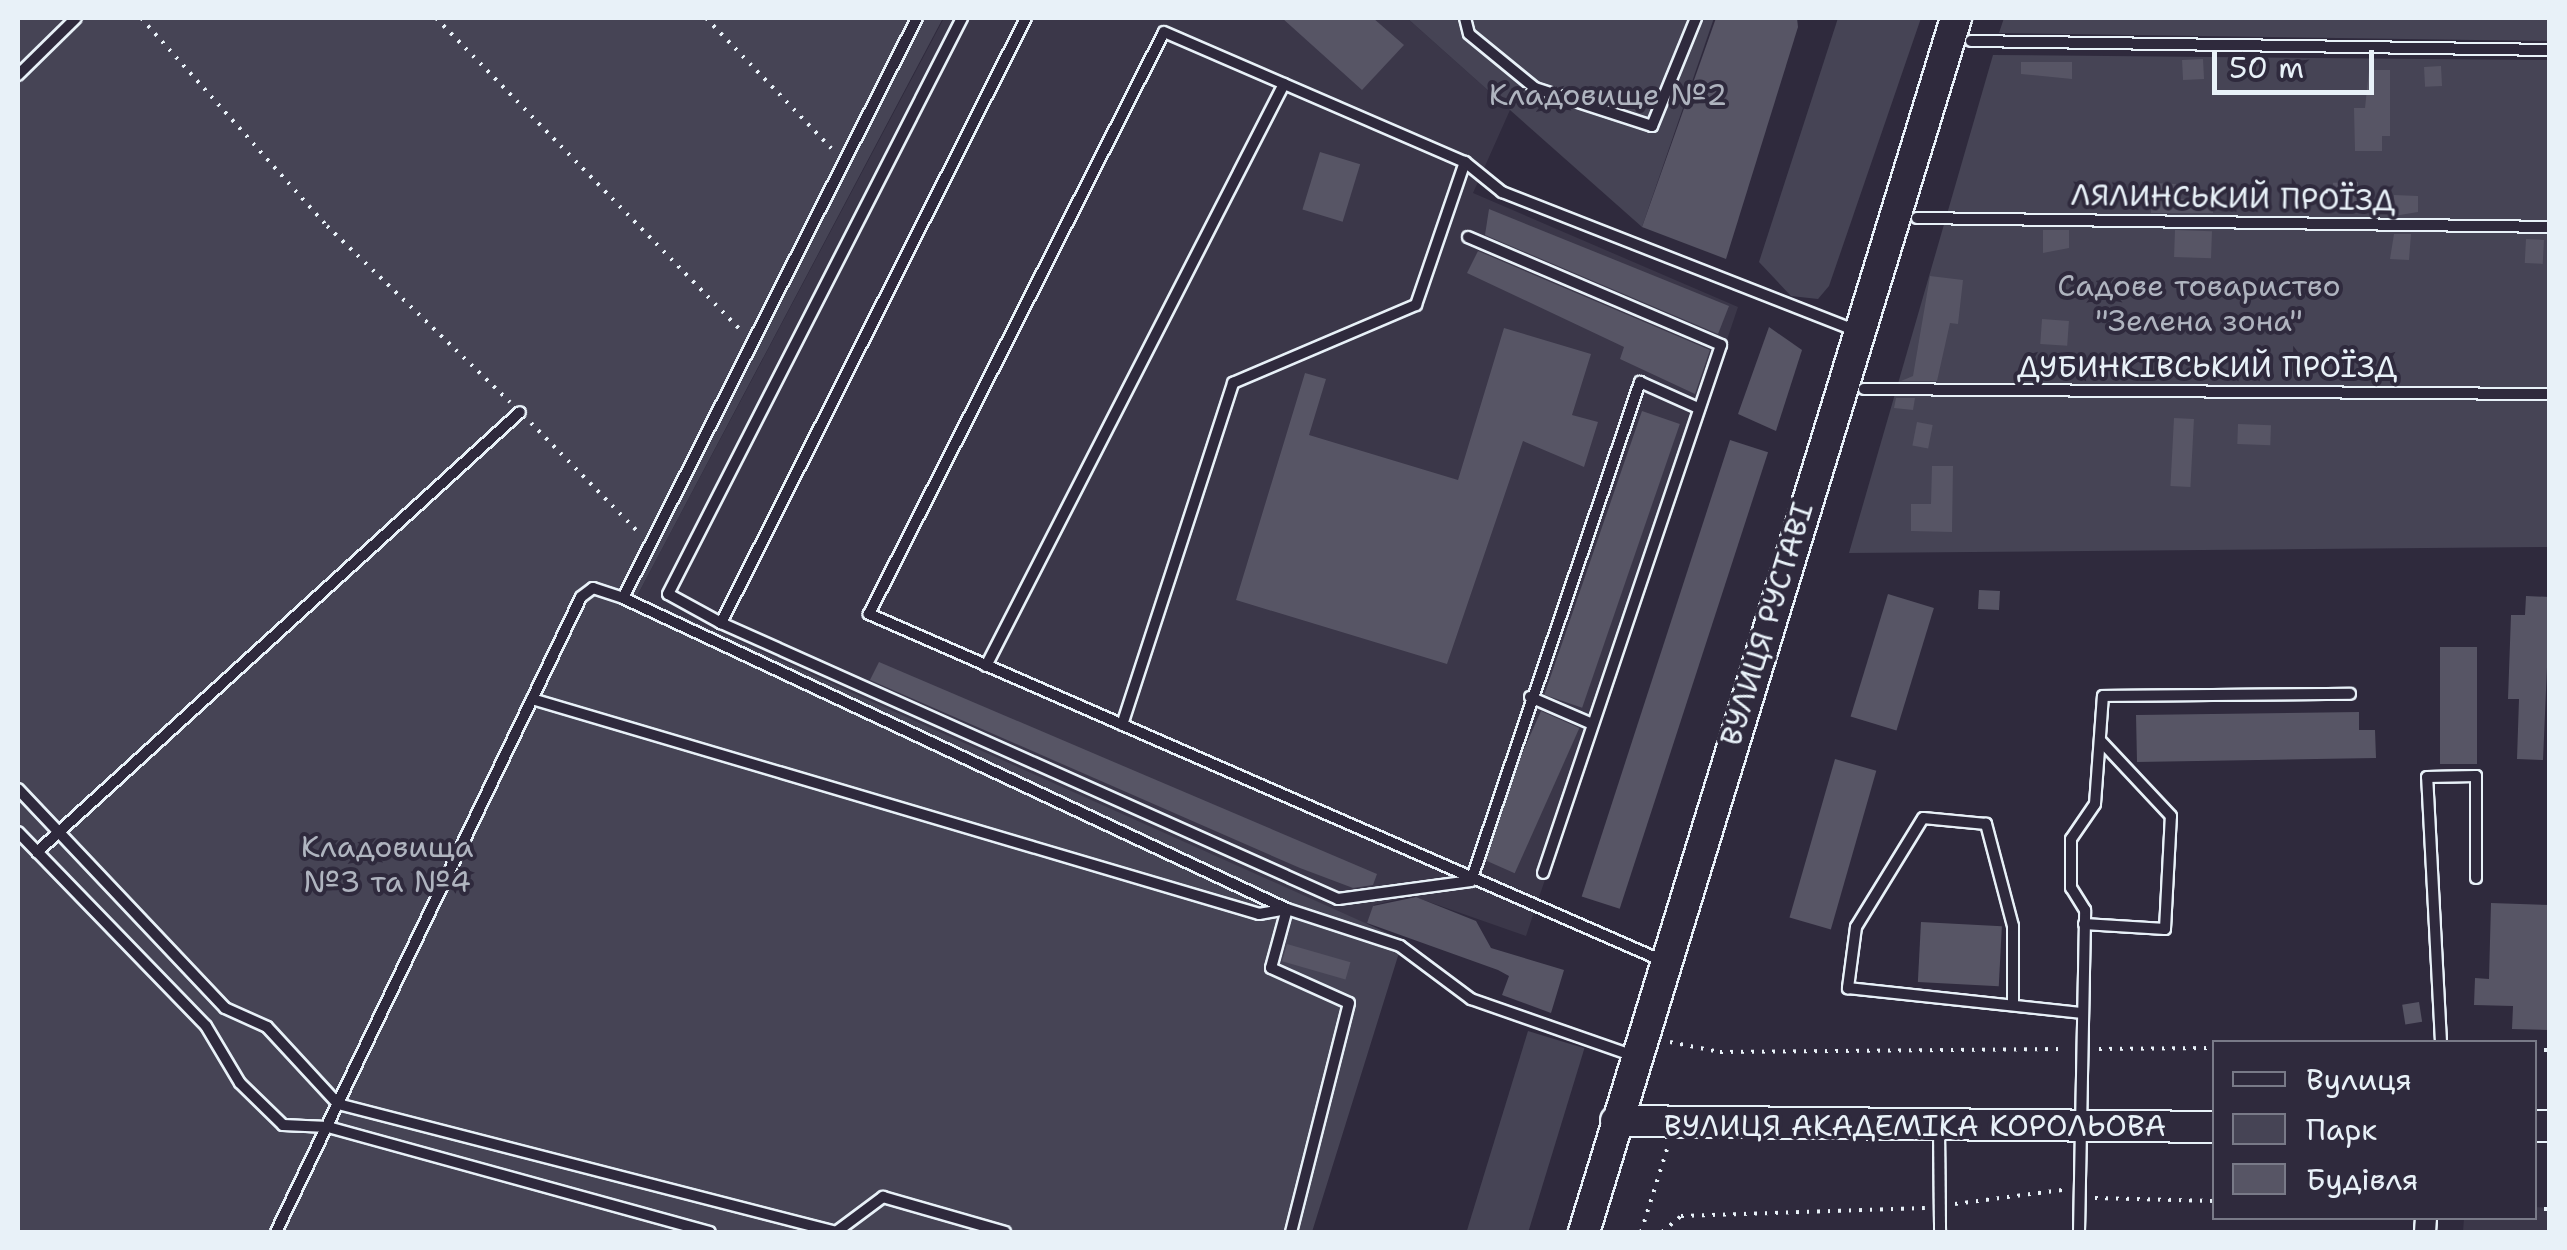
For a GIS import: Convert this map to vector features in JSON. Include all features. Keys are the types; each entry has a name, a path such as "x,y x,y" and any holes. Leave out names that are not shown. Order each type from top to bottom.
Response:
{"main road":[{"name":"ВУЛИЦЯ РУСТАВІ","path":"1584,1232 1857,332 1964,29"},
{"name":"ВУЛИЦЯ АКАДЕМІКА КОРОЛЬОВА","path":"1616,1121 2212,1127"}],"lane":[{"path":"18,75 76,18"},
{"path":"624,598 917,18"},
{"path":"962,18 668,594 721,622 1338,900 1471,881"},
{"path":"721,622 1026,18"},
{"path":"1466,18 1470,34 1535,88 1652,126 1696,18"},
{"path":"1964,29 2550,50"},
{"path":"1664,962 1471,881 869,614 1164,32 1465,162 1502,192 1857,332"},
{"path":"986,666 1284,84"},
{"path":"1122,725 1233,383 1416,305 1465,162"},
{"name":"ЛЯЛИНСЬКИЙ ПРОЇЗД","path":"1917,218 2550,227"},
{"path":"1468,237 1721,345 1696,407 1543,873"},
{"path":"1471,881 1530,696 1640,382 1696,407"},
{"name":"ДУБИНКІВСЬКИЙ ПРОЇЗД","path":"1864,389 2550,394"},
{"path":"37,852 520,412"},
{"path":"276,1232 586,591 624,598 1286,908 1400,946 1471,999 1635,1056"},
{"path":"2079,1232 2084,924 2071,888 2071,838 2095,804 2103,696 2350,694"},
{"path":"1530,696 1590,723"},
{"path":"532,699 1259,914 1286,908"},
{"path":"2084,924 2166,930 2171,816 2100,740"},
{"path":"2442,1040 2427,778 2476,776 2476,878"},
{"path":"18,789 225,1008 267,1027 338,1104 836,1232 884,1197 1005,1232"},
{"path":"2013,1005 2013,926 1986,824 1923,818 1856,927 1848,988 2013,1005 2083,1012"},
{"path":"18,832 206,1026 240,1083 283,1125 328,1127 710,1232"},
{"path":"1286,908 1271,968 1349,1003 1291,1232"},
{"path":"1939,1126 1940,1232"}],"path":[{"path":"140,18 328,226 649,543"},
{"path":"436,18 753,339"},
{"path":"706,18 844,162"},
{"path":"1666,1042 1720,1052 2212,1048"},
{"path":"1641,1232 1666,1150"}],"shaded area":[{"path":"944,18 1407,18 1510,110 1473,193 1738,307 1526,936 1412,896 1374,905 1366,927 637,596"},
{"path":"2537,1207 2549,1208 2549,1232 2463,1232 2464,1220 2537,1220"}],"green space":[{"name":"Кладовища №3 та №4","path":"18,18 943,18 637,596 1403,940 1312,1232 18,1232"},
{"name":"Кладовище №2","path":"1407,18 1714,18 1642,227 1510,110"},
{"path":"1838,18 1921,18 1829,286 1818,299 1791,296 1759,262"},
{"path":"2004,18 2549,18 2550,41 1999,33"},
{"name":"Садове товариство \"Зелена зона\"","path":"1993,55 2549,60 2549,547 1849,553"},
{"path":"1528,1031 1584,1048 1528,1232 1467,1231"}],"building":[{"path":"1282,18 1373,18 1404,45 1362,90"},
{"path":"1716,18 1797,18 1798,27 1726,259 1642,227"},
{"path":"2203,59 2204,79 2183,80 2182,60"},
{"path":"2021,62 2072,62 2072,79 2021,74"},
{"path":"2441,66 2442,86 2425,87 2424,67"},
{"path":"2369,70 2390,70 2390,136 2382,136 2382,151 2355,151 2354,108 2365,108"},
{"path":"1320,152 1360,164 1343,222 1302,209"},
{"path":"2358,182 2359,207 2334,208 2333,183"},
{"path":"2152,183 2176,184 2175,199 2213,198 2213,213 2151,213"},
{"path":"2394,195 2418,196 2418,212 2394,216"},
{"path":"1489,209 1729,306 1718,334 1485,235"},
{"path":"2043,230 2069,230 2069,248 2043,253"},
{"path":"2175,230 2212,231 2211,258 2174,257"},
{"path":"2394,234 2411,234 2409,260 2390,259"},
{"path":"2526,239 2544,240 2543,264 2525,263"},
{"path":"1478,251 1710,350 1695,394 1620,359 1624,347 1467,273"},
{"path":"1930,276 1963,280 1958,324 1950,323 1937,381 1901,381 1913,376"},
{"path":"2042,319 2069,321 2067,346 2040,344"},
{"path":"1769,327 1802,350 1776,431 1738,414"},
{"path":"1504,328 1591,354 1572,415 1598,422 1584,467 1523,441 1447,664 1236,600 1305,373 1326,379 1309,435 1458,480"},
{"path":"1896,398 1915,398 1913,410 1894,408"},
{"path":"1642,411 1680,424 1582,708 1544,695"},
{"path":"2174,418 2194,419 2190,487 2170,486"},
{"path":"1917,422 1933,425 1928,449 1912,446"},
{"path":"2238,424 2271,425 2270,445 2237,444"},
{"path":"1730,440 1768,452 1620,909 1582,897"},
{"path":"1932,466 1953,466 1952,532 1911,531 1911,504 1931,504"},
{"path":"1979,590 2000,591 1999,610 1978,609"},
{"path":"1888,594 1934,608 1896,730 1851,716"},
{"path":"2526,596 2550,597 2543,760 2517,759 2519,699 2508,699 2511,615 2525,615"},
{"path":"2440,647 2477,647 2477,764 2440,764"},
{"path":"879,662 1377,874 1373,885 1353,888 1300,868 870,680"},
{"path":"1541,711 1579,728 1515,873 1476,856"},
{"path":"2359,712 2359,730 2375,730 2376,758 2137,762 2136,715"},
{"path":"1835,759 1876,771 1831,929 1790,918"},
{"path":"1416,897 1476,921 1491,948 1564,970 1551,1013 1502,995 1509,976 1498,970 1367,923 1373,906"},
{"path":"2491,903 2550,905 2549,1030 2512,1029 2513,1006 2474,1005 2475,978 2489,979"},
{"path":"1921,922 2002,926 1999,986 1918,982"},
{"path":"1287,944 1350,962 1345,979 1282,961"},
{"path":"2419,1002 2422,1022 2405,1024 2402,1005"}]}
